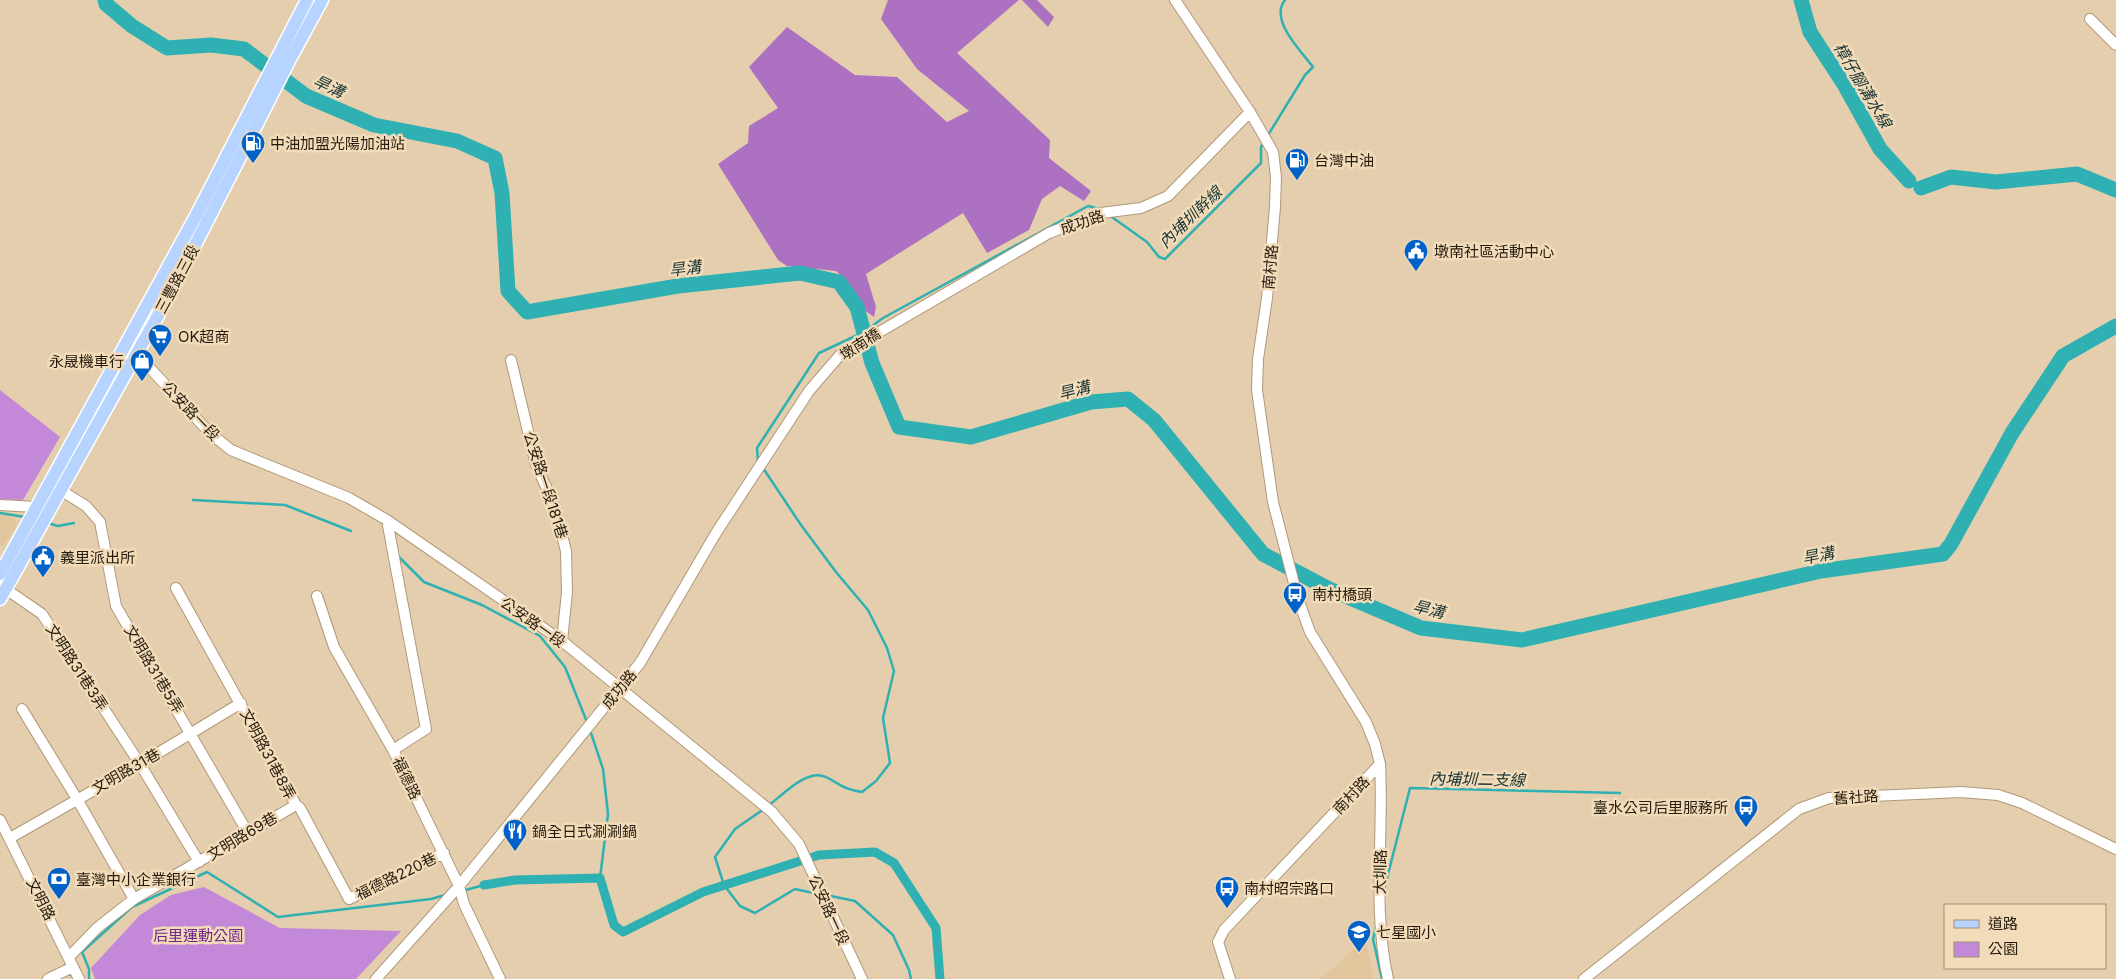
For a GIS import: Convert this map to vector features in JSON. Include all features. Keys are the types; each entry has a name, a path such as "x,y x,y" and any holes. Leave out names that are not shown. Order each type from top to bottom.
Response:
{"main road":[{"path":"284,59 307,0"},
{"path":"284,59 322,0"},
{"name":"三豐路三段","path":"2,590 42,509 48,483 170,294 284,59"},
{"name":"三豐路三段","path":"0,574 42,509 60,490 131,352"}],"street":[{"name":"南村路","path":"1175,0 1250,112 1273,152 1276,177 1268,298 1258,359 1257,390 1273,502 1295,590 1310,632 1366,722 1375,744 1380,764 1224,930 1218,942 1230,979"},
{"path":"2090,19 2116,44"},
{"name":"成功路","path":"899,319 1049,233 1101,213 1141,208 1168,196 1250,112"},
{"name":"墩南橋","path":"823,372 840,355 899,319"},
{"name":"公安路一段","path":"131,352 210,433 231,450 349,498 387,520 562,641 746,789 783,823 799,844 862,979"},
{"name":"公安路一段181巷","path":"511,360 536,465 554,504 566,551 566,592 562,641"},
{"name":"成功路","path":"376,979 460,886 640,664 716,533 823,372"},
{"name":"文明路31巷5弄","path":"48,483 86,506 100,522 116,606 248,833"},
{"path":"0,505 42,509"},
{"name":"福德路","path":"387,520 426,729 394,750 460,886 464,904 500,979"},
{"name":"文明路31巷8弄","path":"176,588 296,805 304,815 349,899"},
{"name":"文明路31巷3弄","path":"2,590 42,614 140,764 199,862"},
{"path":"317,596 334,647 394,750"},
{"name":"文明路31巷","path":"10,838 140,764 241,703"},
{"path":"22,709 77,799 134,899"},
{"name":"大圳路","path":"1380,764 1382,794 1380,938 1388,979"},
{"name":"舊社路","path":"1584,979 1799,809 1829,798 1961,792 1998,795 2022,803 2116,849"},
{"name":"文明路69巷","path":"70,956 97,928 134,899 296,805"},
{"name":"文明路","path":"0,820 70,956 79,979"},
{"name":"福德路220巷","path":"349,899 444,853"},
{"path":"48,979 73,967"}],"shaded area":[{"path":"888,0 1019,0 957,53 1050,140 1049,158 1091,191 1084,201 1060,186 1042,199 1029,230 987,253 963,213 866,274 876,307 874,317 847,297 848,282 836,271 787,266 778,260 718,164 748,143 749,126 778,108 749,67 787,27 855,75 897,77 947,122 969,111 917,69 881,19"},
{"path":"1022,0 1037,0 1054,17 1048,27"},
{"path":"0,514 9,515 16,522 15,530 2,546 0,545"},
{"name":"七星國小","path":"1365,938 1374,979 1319,979 1334,968"}],"green space":[{"path":"0,390 60,437 23,500 0,499"},
{"name":"后里運動公園","path":"204,887 280,928 401,931 356,979 95,979 91,968 140,915 171,895"}],"waterway":[{"name":"旱溝","path":"105,0 106,4 132,26 167,48 211,45 244,49 306,96 374,125 457,141 495,158 502,193 508,291 527,312 678,286 800,273 839,282 857,307 872,363 899,427 971,437 1091,402 1128,399 1154,420 1263,554 1329,589 1421,628 1522,640 1821,571 1943,554 1951,544 2012,433 2063,356 2116,326"},
{"name":"內埔圳幹線","path":"1268,135 1305,75 1313,67 1288,35 1284,26 1281,8 1285,0"},
{"name":"樟仔腳溝水線","path":"1801,0 1810,32 1845,86 1880,149 1909,181"},
{"name":"內埔圳幹線","path":"1109,215 1147,242 1159,257 1165,259 1261,163 1261,147 1264,142"},
{"name":"樟仔腳溝水線","path":"1921,188 1951,177 1996,182 2077,174 2116,190"},
{"name":"內埔圳幹線","path":"758,462 757,448 819,353 864,332 883,318 1088,206 1100,209"},
{"path":"763,468 801,525 836,572 868,610 887,648 894,671 883,718 890,763 876,781 862,792 847,788 826,777 819,775 811,776 803,779 769,805"},
{"path":"193,500 285,505 351,531"},
{"path":"0,513 25,517"},
{"path":"48,523 58,526 74,523"},
{"path":"398,556 424,582 482,605 540,636 565,667 587,722"},
{"path":"590,730 603,769 608,814 600,878"},
{"name":"內埔圳二支線","path":"1384,890 1410,788 1620,793"},
{"path":"764,809 735,829 715,857 724,885 740,906 755,913 795,889 818,894"},
{"path":"484,885 515,880 600,878 614,925 623,932 703,892 819,855 875,852 894,863 936,928 940,979"},
{"path":"89,979 89,969 82,952 132,907 207,872 278,917 431,899 445,895"},
{"path":"462,891 484,885"},
{"path":"826,895 855,901 893,935 909,970 911,979"},
{"name":"內埔圳二支線","path":"1376,927 1373,939 1382,979"}],"place":[{"name":"中油加盟光陽加油站","path":"253,164"},
{"name":"台灣中油","path":"1297,181"},
{"name":"墩南社區活動中心","path":"1416,272"},
{"name":"OK超商","path":"160,357"},
{"name":"永晟機車行","path":"142,382"},
{"name":"義里派出所","path":"43,578"},
{"name":"南村橋頭","path":"1295,615"},
{"name":"臺水公司后里服務所","path":"1746,828"},
{"name":"鍋全日式涮涮鍋","path":"515,852"},
{"name":"臺灣中小企業銀行","path":"59,900"},
{"name":"南村昭宗路口","path":"1227,909"},
{"name":"七星國小","path":"1359,953"}]}
